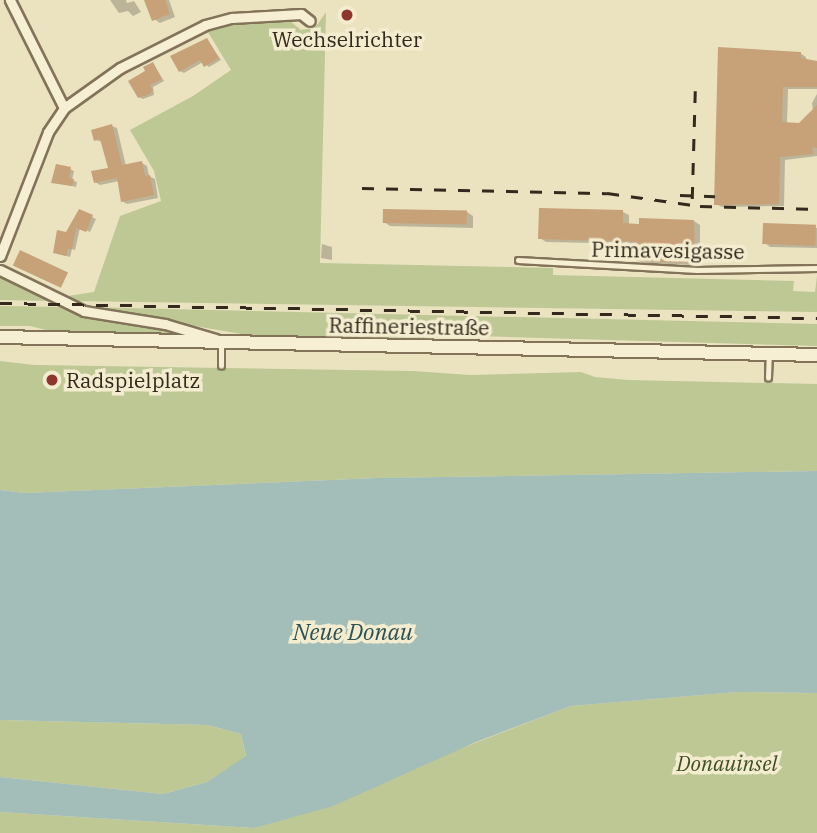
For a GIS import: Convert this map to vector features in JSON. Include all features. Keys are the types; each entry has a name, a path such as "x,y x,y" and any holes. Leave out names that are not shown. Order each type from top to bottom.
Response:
{"main road":[{"name":"Raffineriestraße","path":"0,337 817,355"}],"street":[{"path":"10,0 64,108"},
{"path":"0,256 48,132 64,108 120,68 205,25 232,18 301,15 310,21"},
{"path":"0,270 84,311 165,324 221,341"}],"lane":[{"name":"Primavesigasse","path":"518,260 697,270 817,268"},
{"path":"221,341 221,366"},
{"path":"768,379 769,354"}],"green space":[{"path":"326,12 320,263 553,268 553,275 794,281 793,291 815,292 817,276 817,312 69,301 68,296 94,292 120,216 161,201 154,171 130,130 193,96 231,70 208,32 225,25 290,21 301,30 315,28"},
{"path":"0,277 14,283 52,301 0,300"},
{"path":"0,306 65,307 168,328 169,331 166,334 106,333 0,326"},
{"path":"81,307 817,324 817,346 441,335 414,340 248,335"},
{"path":"0,361 34,365 413,371 470,375 581,372 595,377 628,380 817,384 817,471 377,478 24,493 0,490"},
{"name":"Donauinsel","path":"737,692 817,693 817,833 0,833 0,812 254,828 571,706"},
{"path":"0,720 208,725 241,734 246,757 207,782 163,794 0,777"}],"water":[{"name":"Neue Donau","path":"817,471 817,693 737,692 571,706 476,742 333,806 254,828 0,812 0,777 163,794 207,782 246,756 241,734 208,725 0,720 0,490 24,493 377,478"}],"building":[{"path":"144,0 165,0 170,14 152,21"},
{"path":"207,38 219,58 204,67 200,60 179,72 170,56"},
{"path":"718,47 801,52 801,58 817,61 817,87 783,87 782,122 799,123 817,105 817,148 812,147 813,154 780,157 779,204 714,205"},
{"path":"153,62 162,79 150,85 153,90 150,94 138,98 128,81 145,71 143,67"},
{"path":"112,124 122,165 142,161 145,176 150,175 154,195 121,202 117,178 94,183 91,171 108,168 100,139 94,141 91,130"},
{"path":"56,164 71,167 69,178 74,179 72,186 51,183"},
{"path":"539,208 623,210 623,223 639,224 639,218 694,220 695,263 636,261 637,242 538,239"},
{"path":"79,209 93,215 86,232 76,228 72,249 68,249 66,256 53,253 57,230 66,232"},
{"path":"383,209 467,210 467,224 383,223"},
{"path":"763,223 816,225 815,246 762,244"},
{"path":"20,250 68,272 61,288 13,265"}],"railway":[{"path":"692,199 695,91"},
{"path":"362,188 607,193 700,206 817,209"},
{"path":"680,195 715,196"},
{"path":"0,303 817,318"}],"place":[{"name":"Wechselrichter","path":"347,15"},
{"name":"Radspielplatz","path":"52,380"}]}
